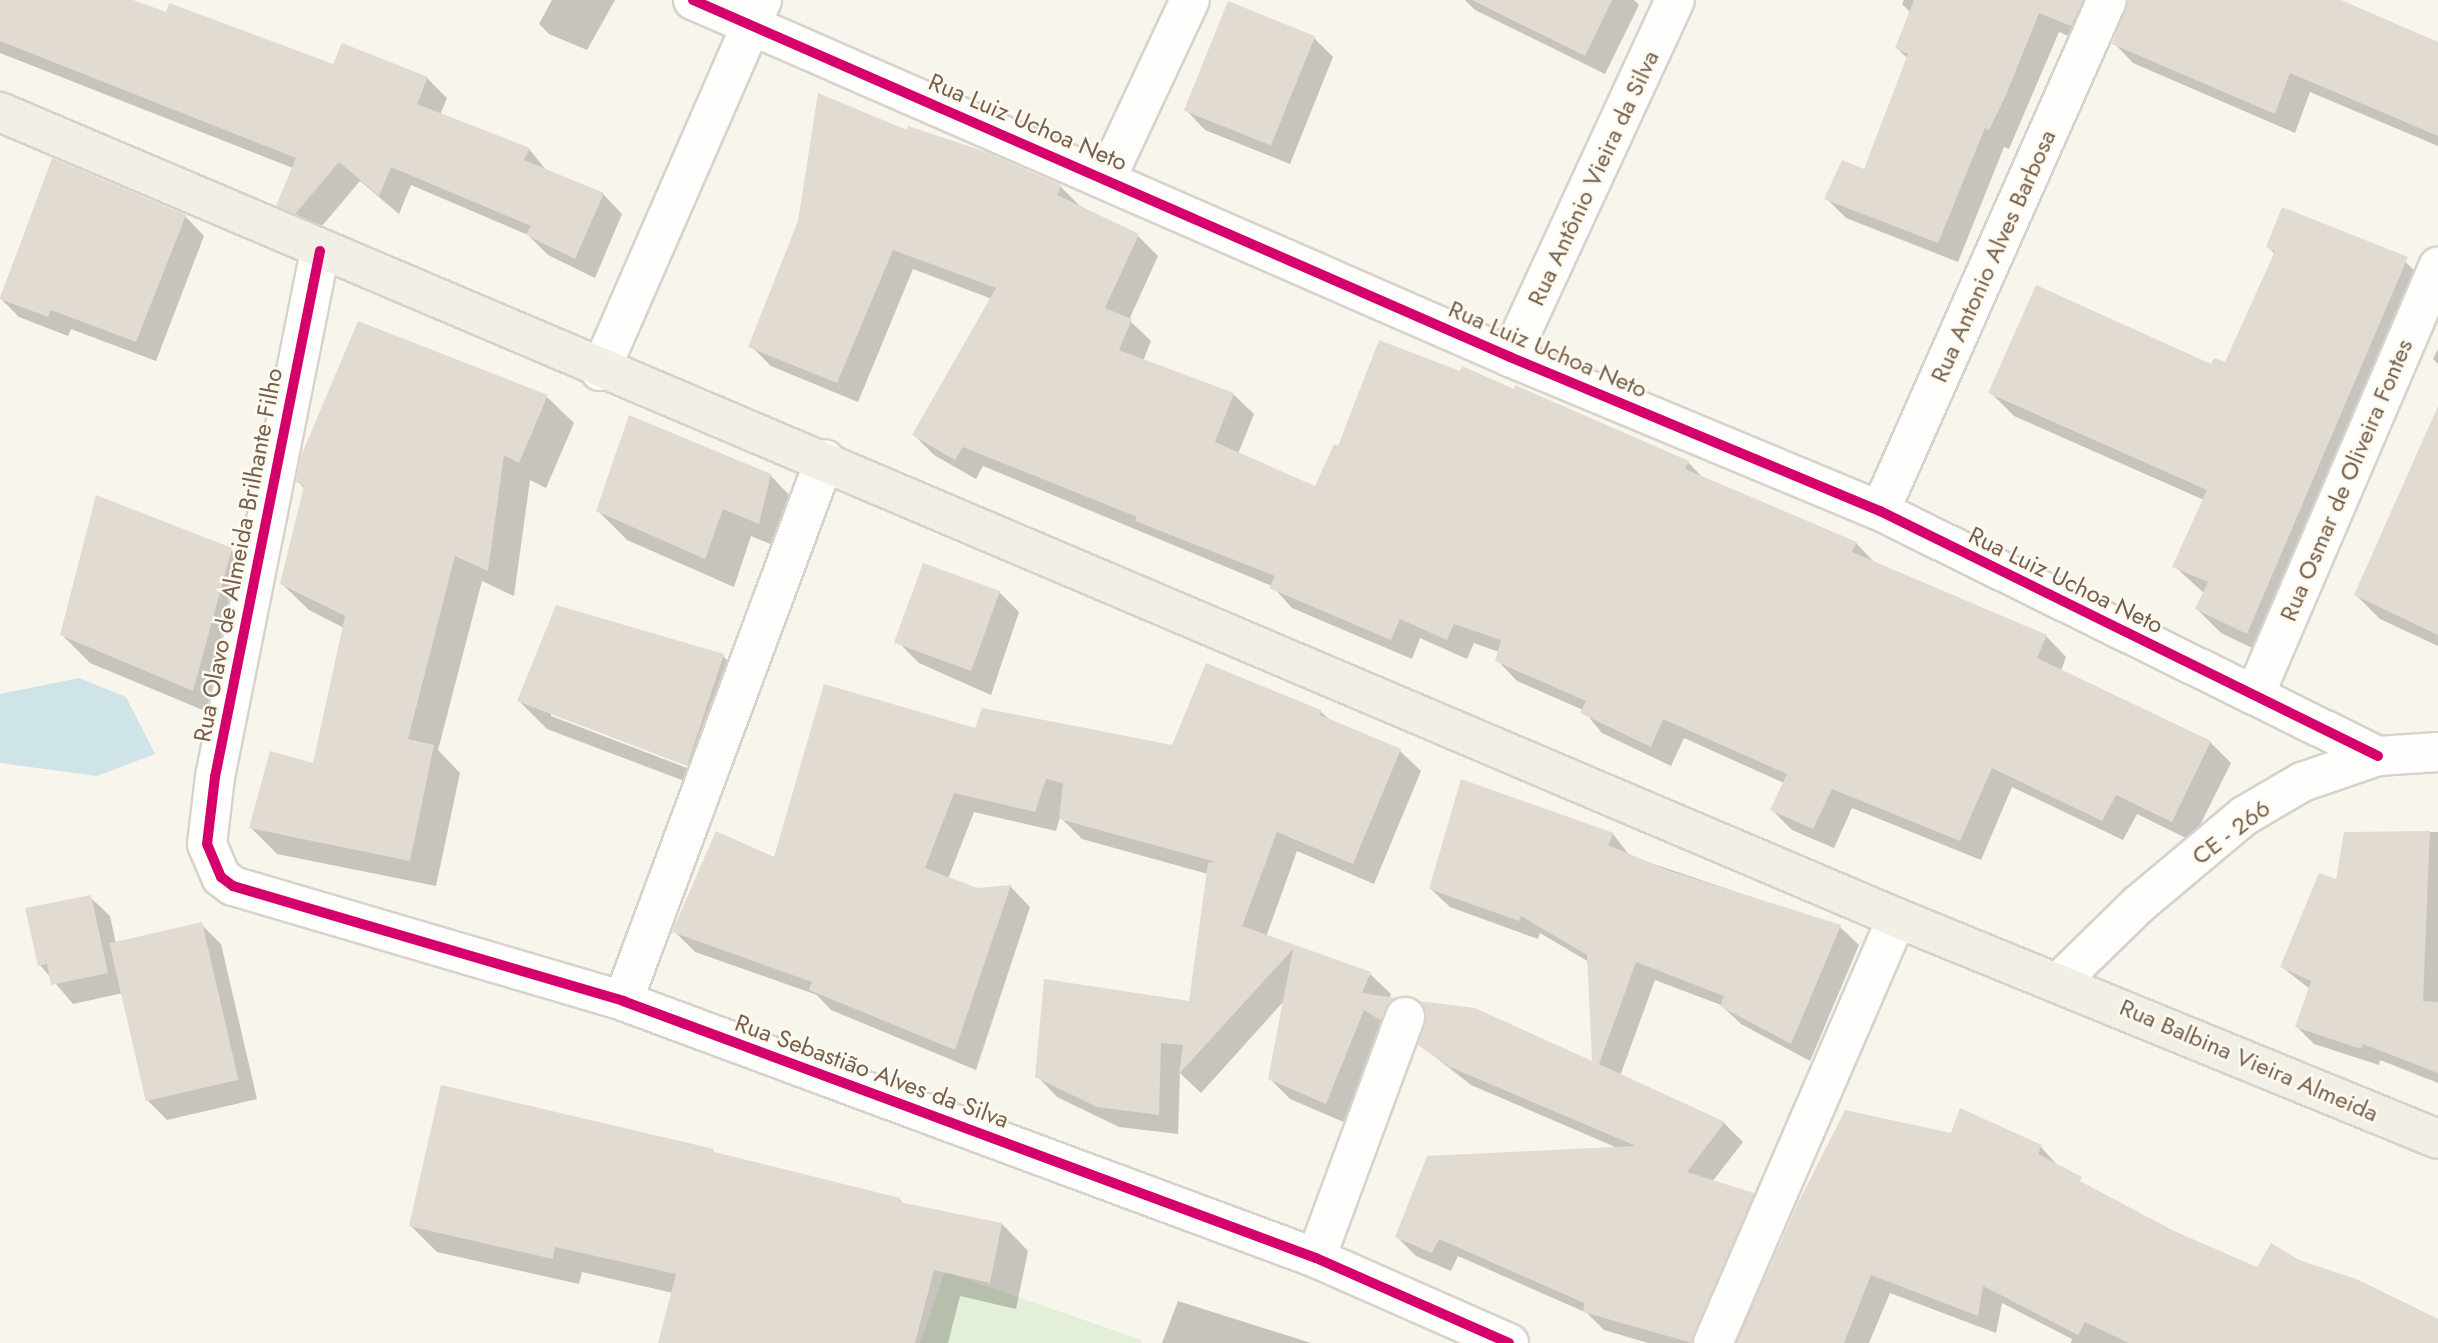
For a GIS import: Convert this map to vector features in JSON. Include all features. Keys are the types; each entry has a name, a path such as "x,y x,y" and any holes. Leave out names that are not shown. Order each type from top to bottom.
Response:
{"main road":[{"name":"Rua Balbina Vieira Almeida","path":"0,113 600,370 825,459 1898,918 2060,981 2438,1139"}],"street":[{"name":"Rua Luiz Uchoa Neto","path":"692,0 756,13 1107,177 1510,357 1880,512 2378,756"},
{"path":"1107,177 1190,0"},
{"name":"Rua Antônio Vieira da Silva","path":"1510,357 1675,0"},
{"name":"Rua Antonio Alves Barbosa","path":"1880,512 2107,0"},
{"path":"600,370 756,13"},
{"name":"Rua Olavo de Almeida Brilhante Filho","path":"214,867 207,844 215,777 320,251"},
{"name":"Rua Osmar de Oliveira Fontes","path":"2255,694 2438,267"},
{"path":"623,1001 825,459"},
{"name":"CE - 266","path":"2060,981 2139,904 2244,816 2302,782 2378,756 2438,752"},
{"name":"Rua Sebastião Alves da Silva","path":"214,867 233,886 623,1001 1316,1258 1509,1343"},
{"path":"1713,1343 1898,918"},
{"path":"1316,1258 1405,1017"}],"green space":[{"path":"945,1272 1142,1340 1141,1343 920,1343"}],"shaded area":[{"path":"79,678 126,697 155,754 97,776 0,763 0,694"}],"building":[{"path":"0,0 133,0 166,12 169,3 333,64 342,43 428,77 417,104 530,148 524,160 604,193 575,259 526,235 531,226 391,167 379,196 339,162 295,214 276,206 296,158 0,41"},
{"path":"1472,0 1612,0 1585,56"},
{"path":"1914,0 2083,0 2071,26 2039,13 2006,95 1989,130 1985,128 1938,243 1824,199 1842,160 1864,169 1908,54 1895,48"},
{"path":"2128,0 2341,0 2438,42 2438,136 2290,73 2275,114 2112,44"},
{"path":"1228,1 1315,36 1271,146 1184,110"},
{"path":"818,93 907,130 908,126 989,153 1061,185 1057,195 1139,234 1105,308 1132,319 1119,350 1234,393 1215,442 1315,486 1334,444 1338,446 1379,340 1460,371 1462,366 1514,389 1515,385 1689,461 1685,469 1857,542 1852,552 2047,635 2037,658 2211,741 2172,822 2116,795 2102,821 1992,768 1960,841 1832,789 1813,829 1770,810 1787,774 1663,719 1651,747 1580,713 1586,701 1495,661 1501,640 1454,624 1447,640 1400,619 1391,640 1269,588 1275,576 1135,521 1137,517 963,447 955,460 912,435 996,288 893,250 837,383 748,347 798,221"},
{"path":"52,158 186,215 136,342 51,310 48,317 0,299"},
{"path":"2282,207 2408,257 2247,634 2195,609 2208,582 2172,567 2207,490 1988,393 2036,285 2211,364 2214,358 2225,362 2275,251 2266,247"},
{"path":"358,321 548,395 519,463 504,455 488,571 455,556 408,739 434,745 410,861 249,828 270,751 313,763 345,616 280,584 304,486 296,482 301,456"},
{"path":"2438,406 2438,635 2354,595"},
{"path":"629,415 771,474 759,524 723,509 705,559 596,511"},
{"path":"96,495 232,548 193,691 60,635"},
{"path":"923,563 1000,591 971,671 894,643"},
{"path":"556,605 724,654 687,766 517,701"},
{"path":"1206,663 1321,710 1320,715 1401,749 1353,864 1277,832 1242,926 1371,972 1362,993 1396,998 1380,1020 1364,1010 1326,1104 1268,1079 1293,949 1179,1074 1183,1045 1161,1043 1159,1115 1097,1107 1035,1077 1044,979 1189,1001 1208,863 1216,862 1059,819 1063,783 1046,779 1035,812 954,793 925,868 977,888 1011,885 955,1050 809,990 812,982 672,932 716,831 774,857 824,684 975,728 982,708 1172,745"},
{"path":"1461,779 1614,833 1608,845 1670,871 1841,925 1791,1044 1720,1006 1724,996 1636,962 1599,1064 1725,1122 1687,1172 1754,1193 1692,1343 1583,1312 1584,1303 1439,1239 1432,1253 1395,1237 1427,1156 1636,1146 1450,1067 1418,1045 1427,1014 1419,1001 1475,1008 1592,1061 1587,955 1521,916 1519,921 1429,889"},
{"path":"2430,831 2423,1001 2438,1002 2438,1073 2363,1044 2361,1049 2295,1027 2311,981 2280,967 2319,873 2336,879 2344,832"},
{"path":"91,895 108,973 51,985 47,964 38,966 25,908"},
{"path":"202,922 238,1080 146,1101 109,943"},
{"path":"441,1085 714,1149 714,1152 900,1198 899,1202 1002,1223 990,1283 934,1270 915,1343 658,1343 676,1274 555,1247 553,1259 409,1226"},
{"path":"1960,1108 2042,1145 2038,1154 2082,1177 2080,1181 2174,1231 2257,1267 2271,1243 2299,1260 2359,1280 2438,1319 2438,1343 2129,1343 2085,1322 2078,1335 1983,1286 1978,1316 1871,1275 1844,1343 1737,1343 1797,1205 1845,1110 1951,1133"}],"cycle path":[{"path":"693,0 1510,357 1880,511 2378,756"},
{"path":"320,251 215,777 207,844 221,877 233,886 623,1001 1316,1258 1509,1343"}]}
